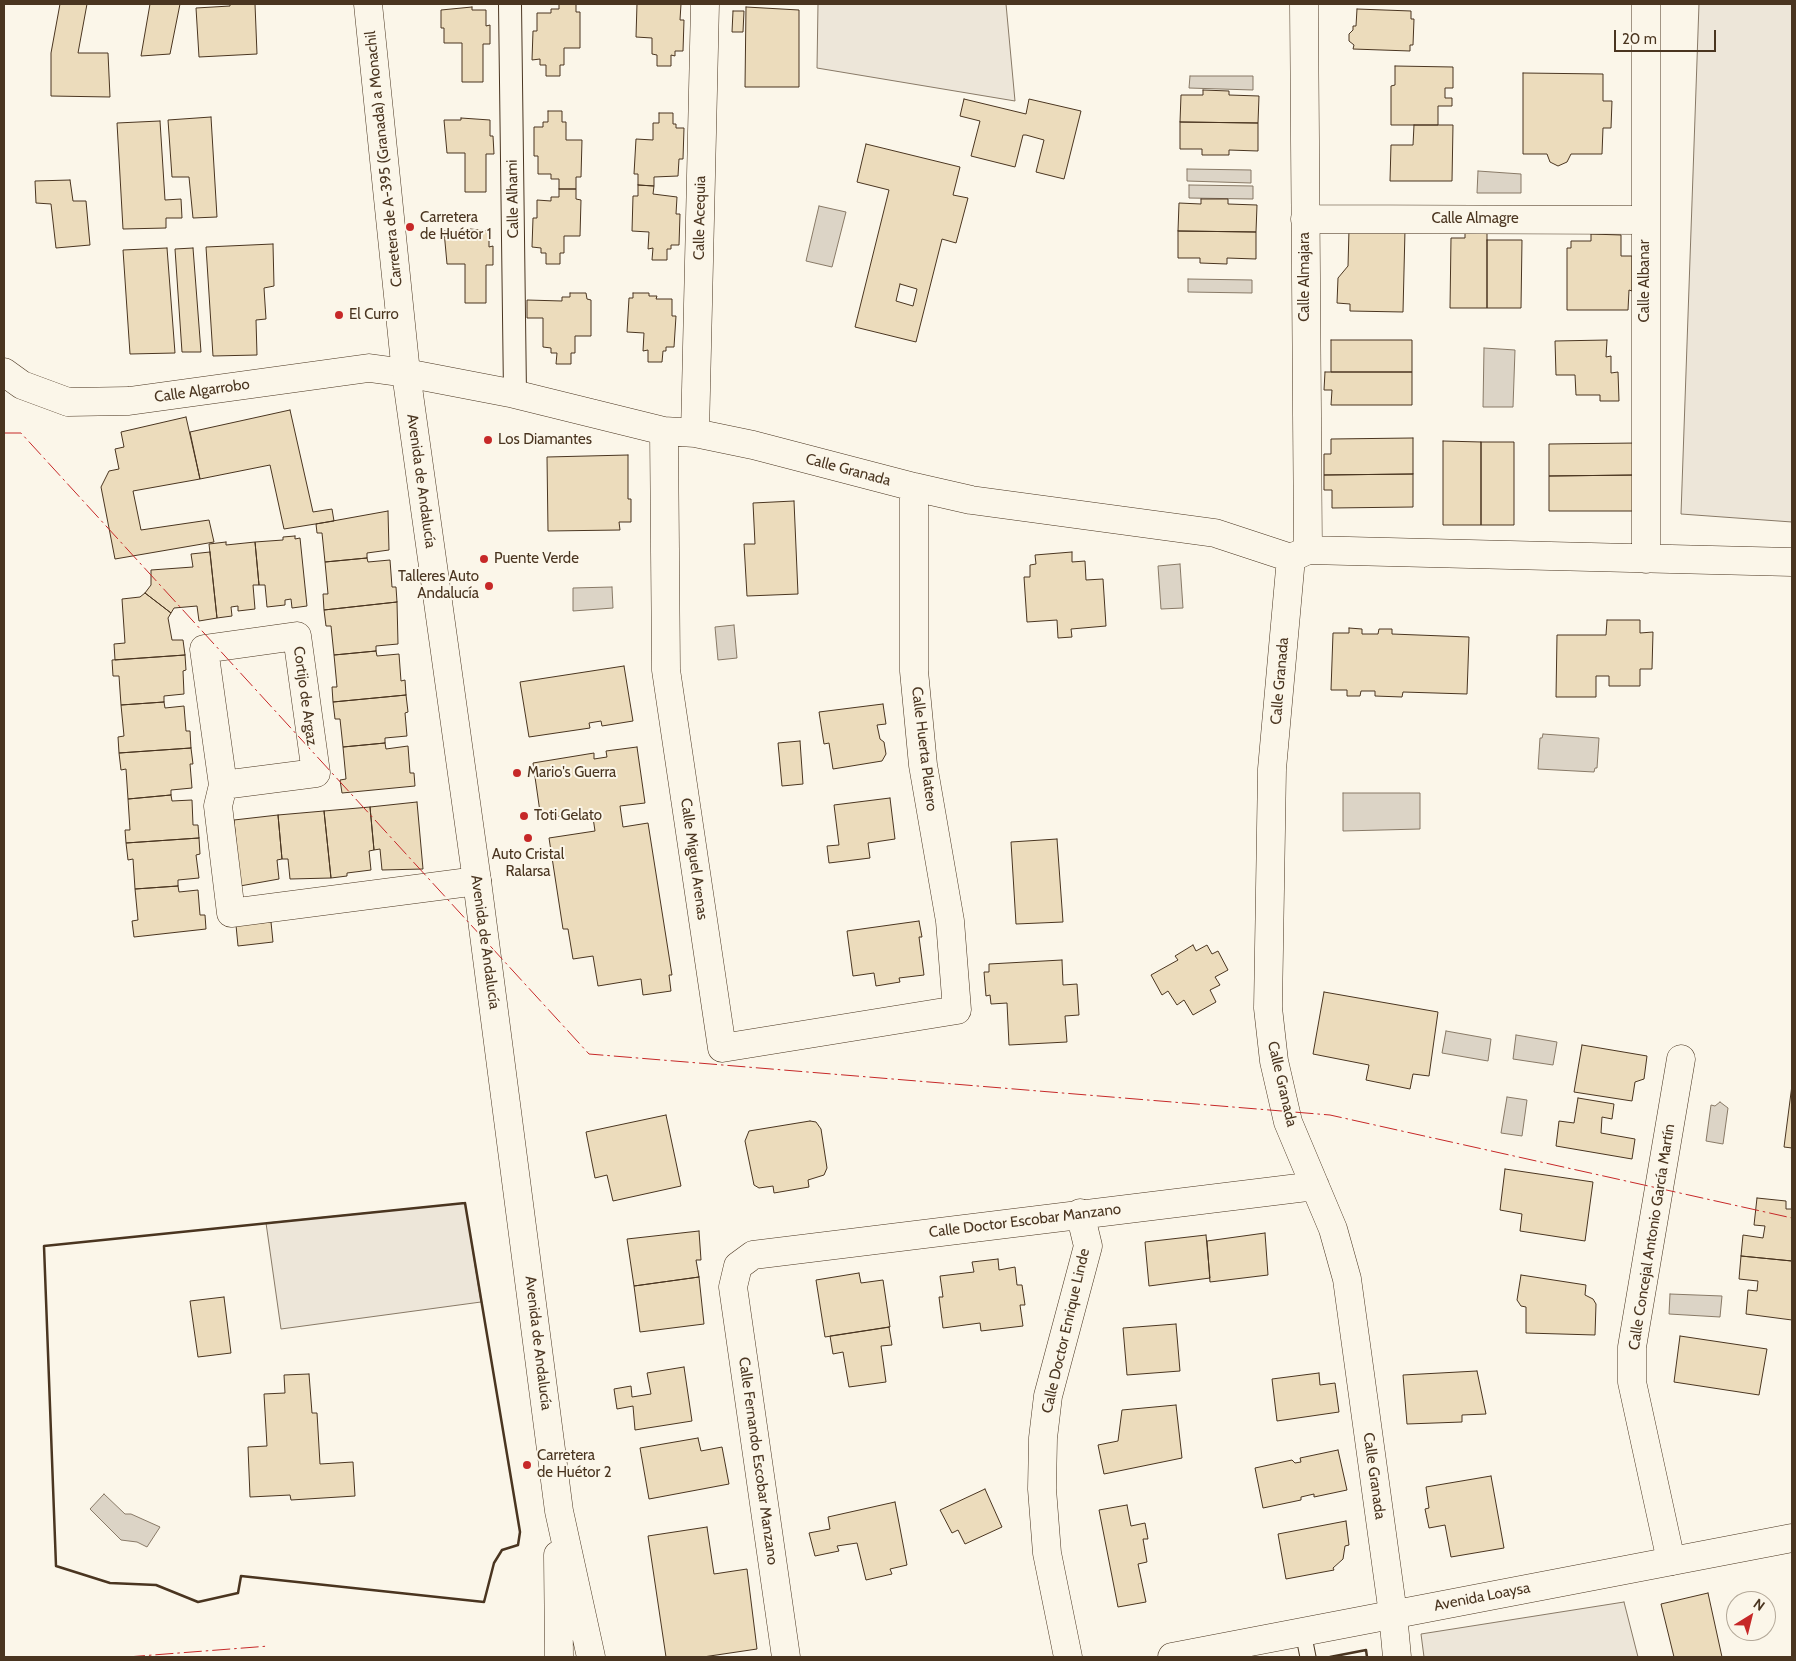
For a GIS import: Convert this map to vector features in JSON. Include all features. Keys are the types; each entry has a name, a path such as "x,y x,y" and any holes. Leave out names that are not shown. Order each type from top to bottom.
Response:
{"street":[{"name":"Carretera de A-395 (Granada) a Monachil","path":"368,4 406,373"},
{"name":"Calle Alhami","path":"510,4 515,394"},
{"name":"Calle Acequia","path":"695,433 705,4"},
{"name":"Calle Almajara","path":"1300,554 1305,219 1304,4"},
{"name":"Calle Albanar","path":"1646,4 1644,220 1646,559"},
{"name":"Calle Almagre","path":"1305,219 1644,220"},
{"name":"Calle Algarrobo","path":"4,372 22,385 68,402 129,402 369,368 406,373"},
{"name":"Calle Granada","path":"406,373 515,394 664,431 695,433 753,445 971,500 1215,533 1300,554 1792,562"},
{"name":"Avenida de Andalucía","path":"406,373 477,881 559,1511"},
{"name":"Calle Miguel Arenas","path":"664,431 666,670 722,1048 957,1010"},
{"name":"Calle Huerta Platero","path":"914,487 914,671 923,765 950,921 957,1010"},
{"name":"Calle Granada","path":"1300,554 1272,769 1268,1008 1274,1061 1288,1122 1333,1229 1347,1279 1393,1614 1397,1657"},
{"name":"Cortijo de Argaz","path":"223,785 316,773 297,636 204,649 223,785 218,806 231,913 477,881"},
{"name":"Calle Concejal Antonio García Martín","path":"1670,1561 1632,1382 1632,1347 1681,1059"},
{"name":"Calle Doctor Escobar Manzano","path":"738,1266 753,1255 1315,1186"},
{"name":"Calle Doctor Enrique Linde","path":"1068,1657 1047,1553 1042,1489 1043,1438 1048,1396 1088,1246 1080,1214"},
{"name":"Calle Fernando Escobar Manzano","path":"738,1266 732,1287 786,1657"},
{"path":"559,1511 559,1657"},
{"path":"559,1511 591,1657"},
{"name":"Avenida Loaysa","path":"1172,1657 1306,1645 1393,1614 1792,1538"}],"shaded area":[{"path":"818,4 1006,4 1015,101 817,68"},
{"path":"1699,4 1792,4 1792,522 1681,514"},
{"path":"1190,76 1253,76 1253,90 1189,88"},
{"path":"1187,169 1251,170 1251,183 1187,181"},
{"path":"1478,171 1521,174 1521,193 1477,193"},
{"path":"1189,185 1253,186 1253,199 1189,198"},
{"path":"819,206 846,212 832,267 806,261"},
{"path":"1188,279 1252,280 1252,293 1188,292"},
{"path":"1484,348 1515,350 1513,407 1483,407"},
{"path":"1180,564 1183,608 1161,609 1158,566"},
{"path":"612,587 613,608 573,611 573,588"},
{"path":"734,625 737,658 718,660 715,627"},
{"path":"1543,734 1599,738 1597,768 1595,768 1594,772 1538,769 1540,738 1542,738"},
{"path":"1343,793 1420,793 1420,829 1343,831"},
{"path":"1446,1031 1491,1039 1488,1061 1442,1053"},
{"path":"1516,1035 1557,1042 1553,1065 1513,1059"},
{"path":"1507,1097 1527,1100 1522,1136 1501,1133"},
{"path":"1720,1102 1728,1108 1723,1144 1706,1141 1711,1105 1715,1106"},
{"path":"465,1203 481,1302 281,1329 266,1223"},
{"path":"1670,1294 1722,1296 1720,1317 1669,1314"},
{"path":"104,1494 125,1514 131,1514 160,1527 147,1547 137,1542 121,1540 90,1509"},
{"path":"1624,1602 1638,1657 1424,1657 1421,1634"}],"building":[{"path":"60,4 87,4 78,53 108,53 110,97 51,96 51,53"},
{"path":"150,4 180,4 170,54 141,56"},
{"path":"230,4 255,4 257,54 199,57 196,8 230,6"},
{"path":"559,4 576,4 576,12 580,12 580,48 564,48 564,65 560,65 560,76 546,76 546,65 540,65 540,59 532,60 533,31 537,31 537,13 551,13 551,9 559,9"},
{"path":"637,4 681,4 680,20 684,20 683,51 675,51 675,56 671,55 671,66 657,66 657,55 652,54 652,38 636,37"},
{"path":"472,7 472,10 486,10 486,26 490,25 490,44 483,44 483,82 462,82 462,43 444,43 444,28 441,28 441,10"},
{"path":"746,7 799,10 799,87 745,87"},
{"path":"1357,9 1411,11 1411,19 1414,19 1413,45 1410,45 1410,51 1353,49 1354,45 1349,41 1349,34 1353,30 1353,26 1356,26"},
{"path":"733,11 744,11 743,32 732,32"},
{"path":"1395,66 1453,67 1453,88 1445,88 1445,98 1452,98 1452,106 1438,106 1438,125 1391,125 1391,86 1395,85"},
{"path":"1523,73 1603,74 1603,101 1612,101 1611,128 1603,128 1602,154 1571,154 1567,162 1558,166 1550,162 1547,154 1523,154"},
{"path":"1203,90 1229,91 1229,95 1259,96 1258,123 1180,122 1181,95 1203,95"},
{"path":"964,99 1026,114 1029,99 1081,111 1064,179 1036,172 1044,140 1026,135 1023,135 1015,167 971,156 980,121 960,116"},
{"path":"548,111 562,111 562,122 566,122 566,140 582,140 581,177 576,177 576,189 559,189 559,179 551,179 551,174 538,174 538,156 534,156 534,127 543,127 543,122 548,122"},
{"path":"659,113 673,113 673,124 676,124 676,128 684,128 683,159 679,159 678,176 654,177 654,186 638,185 638,174 634,174 636,139 653,140 653,123 659,123"},
{"path":"211,117 217,217 193,218 189,177 172,177 168,120"},
{"path":"461,118 490,120 490,136 493,136 494,154 486,154 486,192 465,192 465,153 447,153 444,120 461,120"},
{"path":"160,121 165,200 181,199 182,218 166,218 166,228 123,229 117,123"},
{"path":"1180,122 1258,123 1258,151 1229,150 1229,155 1202,155 1202,149 1180,149"},
{"path":"1414,125 1453,125 1452,181 1390,181 1391,145 1413,145"},
{"path":"866,144 960,167 953,195 968,198 956,243 942,239 916,342 855,327 889,190 857,182","holes":["900,284 917,289 913,306 896,301"]},
{"path":"70,180 73,201 86,201 90,245 56,248 51,204 36,203 35,181"},
{"path":"638,185 654,186 653,194 677,197 676,214 680,214 679,245 671,245 671,249 667,249 667,260 652,260 653,248 648,249 649,232 632,231 633,196 638,196"},
{"path":"559,189 576,189 576,199 581,200 580,236 564,236 564,253 560,253 560,264 546,264 546,253 541,253 541,248 532,247 533,218 537,218 537,200 551,201 551,197 559,197"},
{"path":"1201,199 1228,199 1228,204 1257,205 1256,232 1178,231 1179,203 1201,204"},
{"path":"461,228 489,231 489,247 493,246 493,265 486,265 486,303 465,303 465,264 447,264 444,231 460,231"},
{"path":"1349,230 1405,230 1403,312 1350,311 1350,304 1337,303 1338,278 1348,266"},
{"path":"1465,230 1487,231 1487,308 1450,308 1451,238 1465,238"},
{"path":"1178,231 1256,232 1256,259 1227,258 1227,264 1200,263 1200,258 1178,258"},
{"path":"1591,234 1621,235 1621,256 1632,256 1632,291 1629,290 1628,310 1567,310 1567,248 1571,248 1571,241 1591,241"},
{"path":"1487,240 1522,240 1521,308 1487,308"},
{"path":"273,244 274,286 264,288 266,319 256,320 257,355 213,356 206,247"},
{"path":"167,248 175,353 130,354 123,250"},
{"path":"193,248 201,352 182,352 175,249"},
{"path":"570,293 586,293 587,299 591,300 591,336 575,336 575,353 571,353 571,364 556,364 557,353 551,353 551,348 543,347 543,318 527,318 527,300 562,301 562,297 570,297"},
{"path":"633,293 649,293 649,296 657,296 656,299 672,299 672,316 676,316 674,347 666,347 666,351 663,351 662,362 648,362 648,350 643,351 644,333 627,332 629,298 633,298"},
{"path":"1331,340 1412,340 1412,372 1331,372"},
{"path":"1607,340 1606,357 1611,356 1611,373 1618,372 1619,401 1600,401 1600,395 1576,395 1575,375 1556,375 1555,341"},
{"path":"1325,372 1412,372 1412,405 1331,405 1332,390 1324,390"},
{"path":"290,410 313,512 332,509 334,521 284,529 270,465 200,479 190,432"},
{"path":"186,417 200,479 133,491 141,530 209,520 214,542 115,559 101,487 109,471 119,469 115,449 124,447 121,432"},
{"path":"1413,438 1413,474 1324,475 1324,454 1331,454 1331,439"},
{"path":"1443,441 1481,442 1481,525 1443,525"},
{"path":"1481,442 1514,442 1514,525 1481,525"},
{"path":"1638,443 1637,475 1549,476 1549,444"},
{"path":"628,455 628,499 631,499 631,522 619,522 620,530 548,531 547,457"},
{"path":"1413,474 1413,507 1332,508 1332,490 1324,490 1324,475"},
{"path":"1637,475 1637,511 1549,511 1549,476"},
{"path":"794,501 798,594 747,596 744,544 755,544 753,503"},
{"path":"388,511 389,550 367,553 367,558 325,562 322,533 317,533 316,524"},
{"path":"295,536 295,539 300,538 307,606 292,608 291,599 285,600 285,605 267,607 265,585 259,585 255,542 283,540 283,537"},
{"path":"226,542 226,545 255,542 259,585 253,585 255,609 238,611 238,606 231,607 232,616 217,618 209,544"},
{"path":"210,552 217,618 199,621 197,606 174,608 171,613 145,593 151,585 151,570 193,567 191,554"},
{"path":"1072,552 1072,562 1085,561 1086,580 1103,579 1106,626 1071,629 1072,637 1058,638 1057,620 1027,622 1024,577 1030,577 1030,565 1036,564 1035,555"},
{"path":"367,558 368,562 390,560 392,587 396,587 397,602 324,610 323,594 328,594 325,562"},
{"path":"145,593 171,613 168,618 172,640 183,640 185,655 115,660 114,644 125,643 122,599 140,597"},
{"path":"397,602 398,644 376,646 376,651 334,655 331,626 326,626 324,610"},
{"path":"1607,620 1640,620 1640,633 1653,632 1652,669 1640,669 1640,686 1609,686 1609,676 1596,676 1596,697 1556,697 1557,635 1606,635"},
{"path":"1349,628 1362,629 1362,634 1378,634 1379,629 1392,629 1392,634 1469,637 1467,694 1403,692 1402,697 1375,696 1375,691 1361,691 1360,696 1347,696 1347,690 1331,690 1333,633 1349,633"},
{"path":"376,651 377,656 399,654 401,681 405,680 406,695 333,702 332,687 337,687 334,655"},
{"path":"185,655 186,670 183,671 184,694 164,696 164,702 121,705 119,676 113,676 112,660"},
{"path":"624,666 633,721 602,726 601,721 589,723 590,728 529,737 520,682"},
{"path":"406,695 408,712 405,713 407,736 385,738 385,743 343,747 340,719 335,719 333,702"},
{"path":"164,702 165,708 184,706 186,731 190,731 191,748 119,753 118,737 124,736 121,705"},
{"path":"883,704 886,724 877,725 880,739 884,742 886,754 882,761 833,769 829,743 824,744 819,712"},
{"path":"800,741 803,784 782,786 778,743"},
{"path":"385,743 386,749 408,746 410,773 414,773 415,786 342,793 340,780 346,779 343,747"},
{"path":"637,747 645,803 620,806 623,827 648,823 672,975 669,975 671,991 643,995 641,979 598,986 593,956 573,959 568,929 563,929 549,838 595,831 592,811 541,819 533,763 594,753 594,759 607,757 606,751"},
{"path":"191,748 193,764 190,764 192,788 171,790 171,795 128,799 126,769 121,770 119,753"},
{"path":"171,795 172,801 192,800 193,825 198,825 199,838 126,843 125,830 130,830 128,799"},
{"path":"890,798 895,839 868,843 870,858 829,863 827,846 839,845 834,805"},
{"path":"417,802 423,869 382,870 380,849 374,850 370,807"},
{"path":"370,807 374,850 369,851 371,870 347,873 347,876 331,878 324,811"},
{"path":"324,811 331,878 290,879 288,859 282,859 278,815"},
{"path":"278,815 282,859 277,860 279,879 240,886 234,820"},
{"path":"199,838 200,854 196,855 199,878 178,880 178,886 135,889 133,859 128,860 126,843"},
{"path":"1057,839 1063,922 1016,924 1011,842"},
{"path":"178,886 179,892 198,890 200,915 205,915 206,929 134,937 132,921 138,920 135,889"},
{"path":"919,921 922,937 919,937 924,975 899,978 900,982 876,986 874,973 853,976 847,931"},
{"path":"271,922 273,942 238,946 236,925"},
{"path":"1193,945 1196,951 1207,945 1212,954 1218,951 1228,970 1215,977 1220,985 1210,990 1216,1002 1193,1015 1184,1000 1177,1005 1168,991 1162,995 1151,975 1178,960 1175,956"},
{"path":"1062,960 1063,985 1077,984 1079,1015 1065,1016 1067,1042 1009,1045 1007,1003 991,1004 990,995 986,996 984,972 989,972 989,964"},
{"path":"1324,992 1438,1012 1429,1076 1413,1074 1410,1089 1366,1080 1369,1065 1313,1054"},
{"path":"1582,1045 1647,1056 1644,1079 1635,1082 1632,1101 1574,1092"},
{"path":"1792,1085 1792,1148 1784,1147"},
{"path":"1578,1098 1614,1104 1612,1119 1602,1117 1601,1133 1635,1139 1632,1159 1556,1146 1559,1121 1574,1123"},
{"path":"666,1115 681,1186 613,1201 607,1175 595,1178 586,1132"},
{"path":"810,1121 816,1122 821,1129 827,1168 824,1175 808,1180 809,1187 774,1193 773,1186 759,1188 754,1185 745,1141 749,1131"},
{"path":"1505,1169 1593,1182 1585,1241 1520,1231 1522,1214 1500,1210"},
{"path":"1757,1198 1786,1201 1786,1209 1792,1209 1792,1261 1741,1256 1743,1235 1763,1238 1765,1226 1754,1225"},
{"path":"699,1231 701,1260 696,1260 699,1277 634,1286 627,1239"},
{"path":"1265,1233 1268,1275 1210,1282 1207,1241"},
{"path":"1206,1235 1210,1278 1149,1286 1145,1242"},
{"path":"1741,1256 1792,1261 1792,1320 1746,1314 1748,1290 1757,1291 1758,1281 1739,1279"},
{"path":"998,1259 999,1270 1015,1267 1017,1285 1022,1285 1025,1305 1020,1305 1023,1326 981,1331 980,1323 943,1328 939,1297 943,1297 940,1276 974,1272 972,1262"},
{"path":"859,1273 861,1283 883,1280 890,1327 825,1337 816,1280"},
{"path":"1521,1275 1586,1285 1585,1295 1593,1299 1596,1304 1595,1335 1526,1333 1526,1307 1521,1306 1517,1300"},
{"path":"699,1277 704,1324 640,1332 634,1286"},
{"path":"224,1297 231,1353 198,1357 190,1301"},
{"path":"1176,1324 1180,1371 1127,1375 1123,1328"},
{"path":"889,1327 892,1345 881,1346 886,1382 849,1387 843,1352 833,1354 830,1336"},
{"path":"1680,1336 1767,1349 1759,1395 1674,1382"},
{"path":"684,1367 692,1421 635,1430 633,1406 617,1409 614,1389 631,1386 632,1397 651,1394 647,1373"},
{"path":"1477,1371 1486,1414 1462,1415 1462,1422 1407,1424 1403,1375"},
{"path":"1319,1373 1320,1385 1335,1383 1339,1412 1277,1421 1272,1379"},
{"path":"309,1374 312,1413 317,1413 320,1464 353,1462 355,1496 291,1500 290,1495 250,1497 248,1447 267,1446 264,1394 285,1393 284,1375"},
{"path":"1176,1405 1182,1458 1104,1474 1098,1445 1118,1441 1122,1410"},
{"path":"698,1438 701,1451 722,1447 729,1484 649,1499 640,1448"},
{"path":"1338,1450 1347,1490 1314,1497 1314,1494 1301,1497 1301,1500 1263,1508 1255,1468 1292,1460 1295,1463 1301,1462 1300,1458"},
{"path":"1491,1476 1504,1548 1451,1557 1445,1525 1429,1528 1425,1509 1429,1508 1426,1487"},
{"path":"985,1489 1002,1527 965,1544 958,1530 952,1533 940,1510"},
{"path":"895,1502 907,1565 890,1569 892,1574 866,1580 857,1543 837,1546 839,1551 815,1556 809,1533 830,1529 828,1517"},
{"path":"1127,1505 1131,1526 1145,1523 1148,1539 1143,1539 1147,1562 1138,1564 1146,1602 1118,1607 1099,1510"},
{"path":"1346,1521 1349,1545 1345,1546 1343,1559 1333,1568 1334,1570 1286,1579 1278,1534"},
{"path":"707,1527 714,1574 747,1569 757,1649 703,1657 666,1657 648,1536"},
{"path":"1708,1593 1722,1657 1674,1657 1661,1604"}],"wall":[{"path":"465,1203 520,1532 518,1545 502,1550 494,1563 484,1602 241,1576 238,1593 198,1602 156,1585 110,1583 56,1566 44,1246 465,1203"},
{"path":"1330,1657 1366,1650 1367,1657"}],"power":[{"path":"4,433 21,433 589,1054 1330,1115 1792,1218"},
{"path":"127,1657 269,1646"}],"place":[{"name":"Carretera de Huétor 1","path":"410,227"},
{"name":"El Curro","path":"339,315"},
{"name":"Los Diamantes","path":"488,440"},
{"name":"Puente Verde","path":"484,559"},
{"name":"Talleres Auto Andalucía","path":"489,586"},
{"name":"Mario's Guerra","path":"517,773"},
{"name":"Toti Gelato","path":"524,816"},
{"name":"Auto Cristal Ralarsa","path":"528,838"},
{"name":"Carretera de Huétor 2","path":"527,1465"}]}
